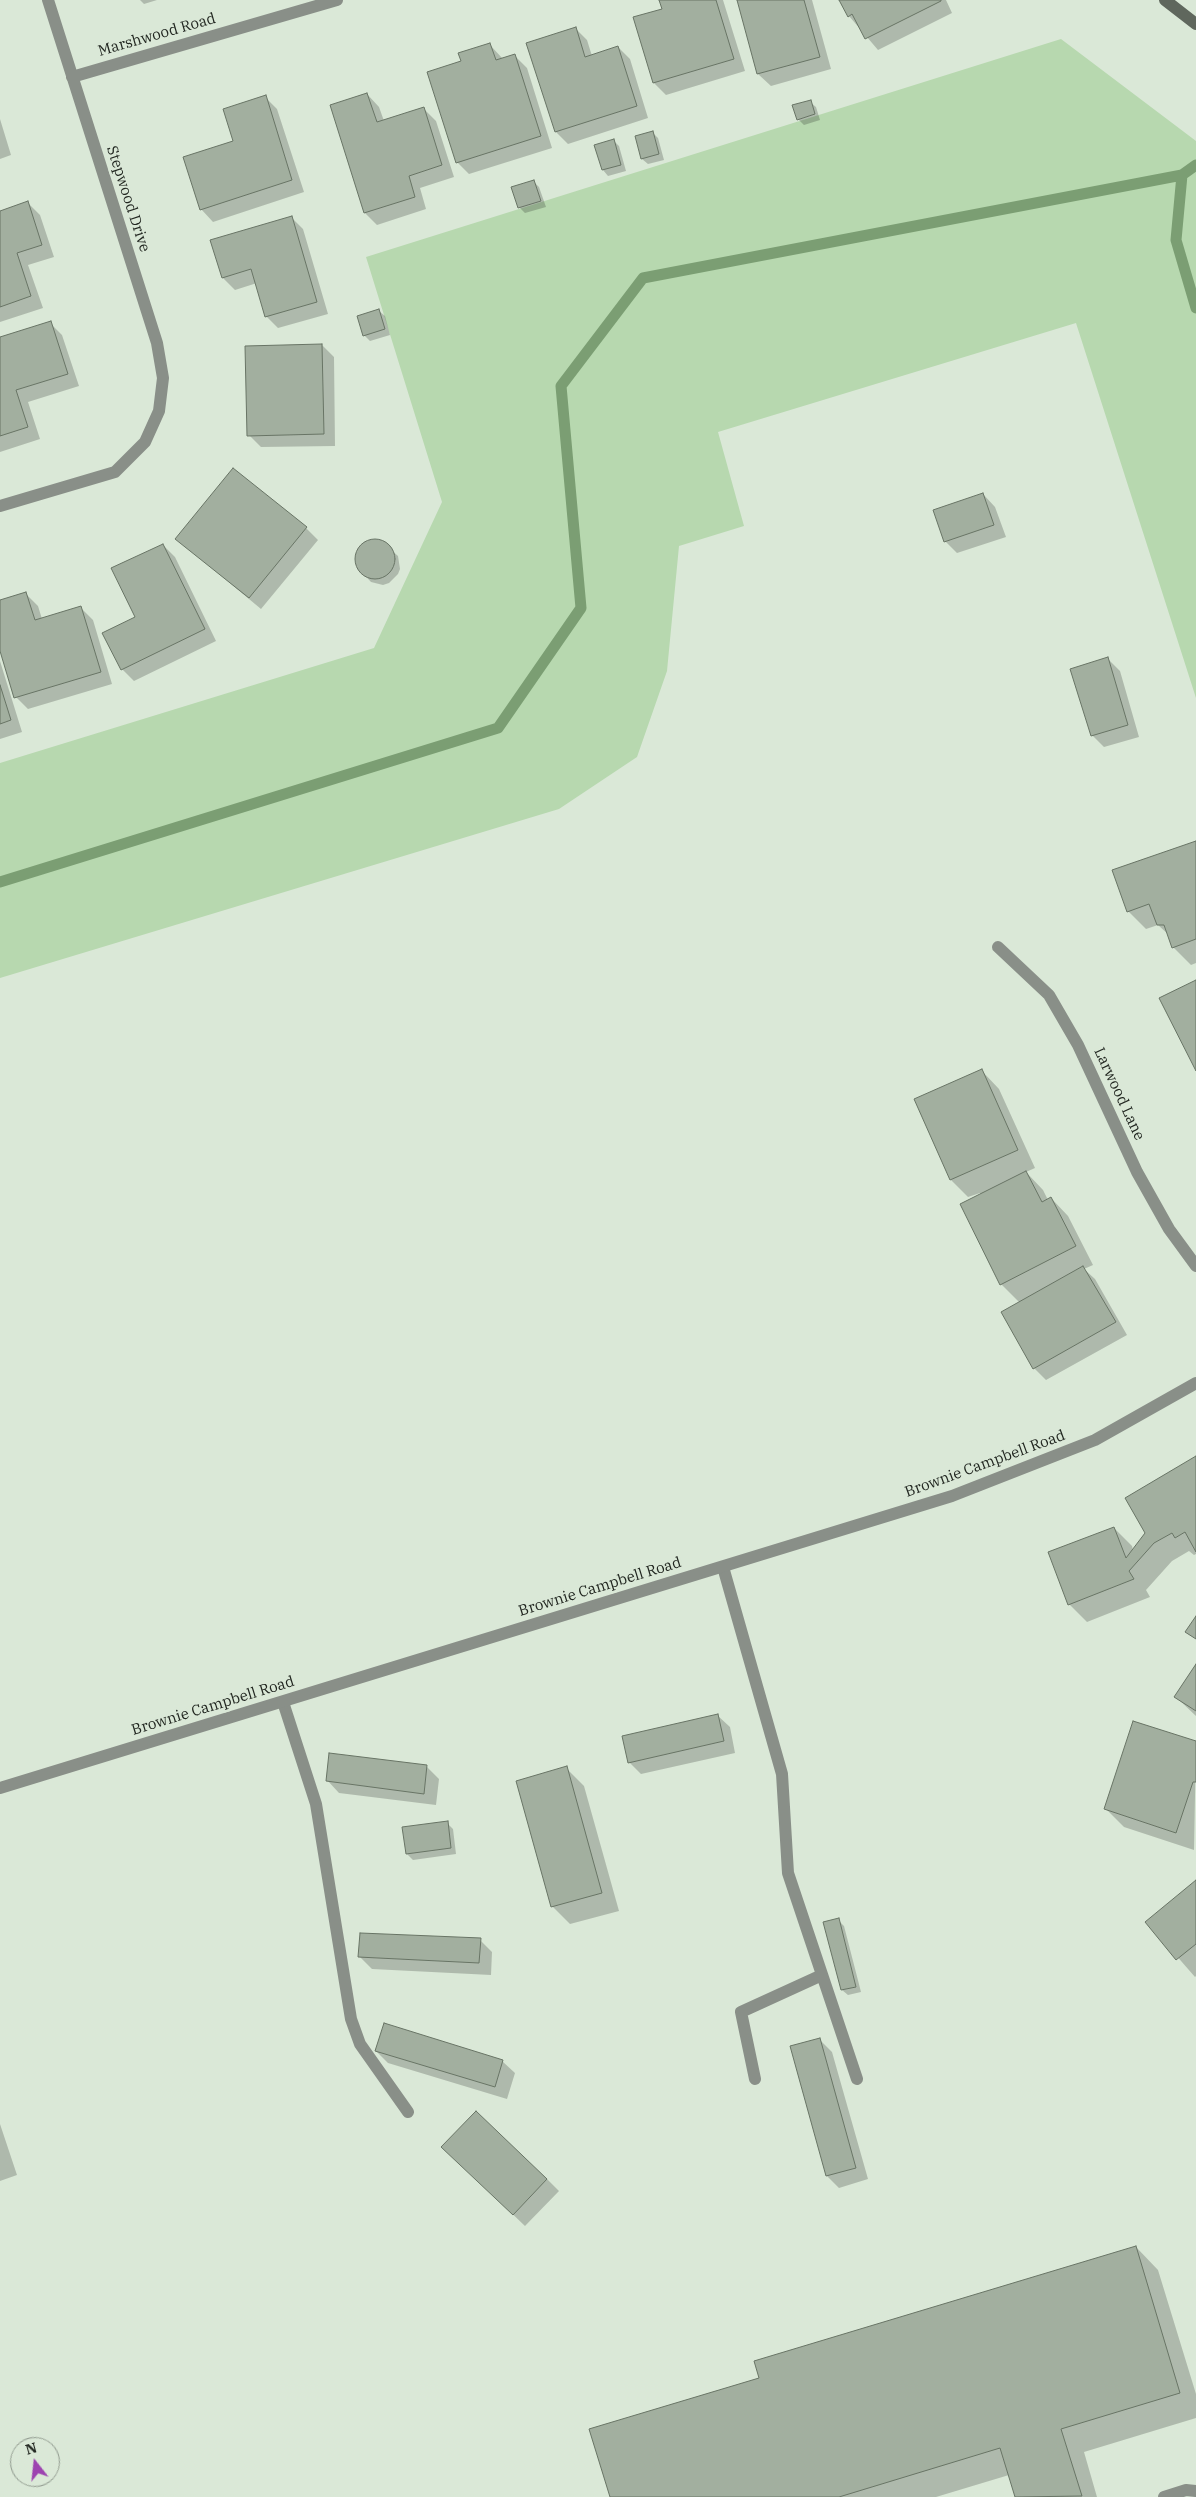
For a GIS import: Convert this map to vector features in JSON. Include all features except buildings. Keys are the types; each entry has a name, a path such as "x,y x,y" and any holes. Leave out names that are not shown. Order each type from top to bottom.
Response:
{"main road":[{"path":"1165,0 1196,24"}],"street":[{"name":"Stepwood Drive","path":"0,506 115,472 145,442 159,411 163,378 157,343 48,0"},
{"name":"Marshwood Road","path":"72,77 337,0"},
{"name":"Larwood Lane","path":"998,947 1049,995 1078,1045 1137,1172 1169,1229 1196,1266"},
{"name":"Brownie Campbell Road","path":"0,1788 952,1496 1095,1440 1196,1383"},
{"path":"723,1567 782,1774 788,1873 857,2079"},
{"path":"283,1702 316,1804 351,2019 360,2044 408,2112"},
{"path":"755,2079 741,2012 822,1975"},
{"path":"1164,2497 1186,2490 1196,2491"}],"green space":[{"path":"1061,39 1196,141 1196,698 1076,323 718,432 744,526 679,546 667,671 637,757 559,809 0,978 0,763 374,648 442,502 366,257"}],"waterway":[{"path":"0,882 498,728 581,608 561,386 643,278 1182,175 1196,165"},
{"path":"1182,175 1176,240 1196,308"}]}
